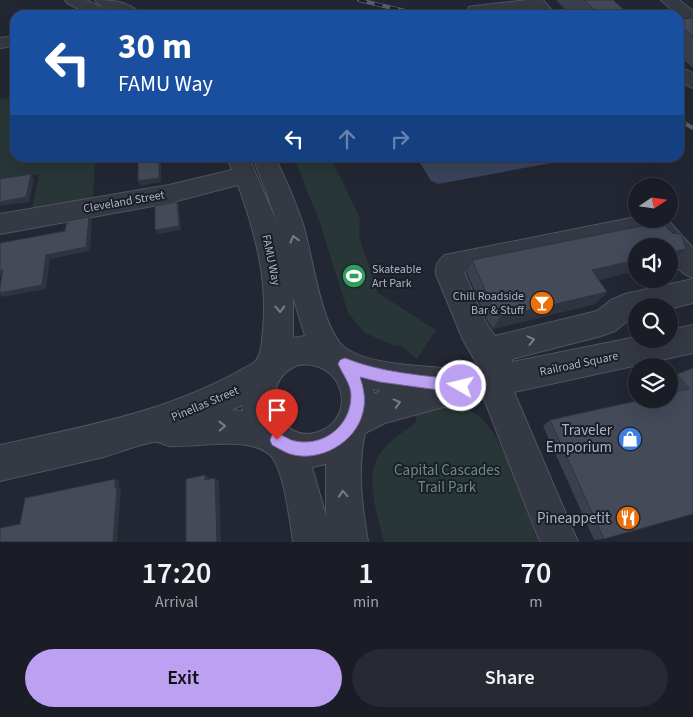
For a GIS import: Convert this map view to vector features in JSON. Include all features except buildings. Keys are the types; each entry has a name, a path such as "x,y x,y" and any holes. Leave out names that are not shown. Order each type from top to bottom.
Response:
{"street":[{"path":"73,0 94,10"},
{"path":"103,0 122,10"},
{"path":"668,0 681,10"},
{"path":"484,10 537,4 542,10"},
{"path":"249,163 280,197 292,230 315,326 357,386 358,404 344,445 342,474 345,515 350,542"},
{"name":"Cleveland Street","path":"0,224 170,194 249,163"},
{"name":"FAMU Way","path":"249,163 266,232 279,297 279,332 270,369 259,392 258,407 262,422 291,456 300,481 312,542"},
{"path":"559,542 495,373 450,274 451,264 656,223 693,267"},
{"path":"495,373 497,352 502,347 601,323 611,318 619,309 624,307 693,291"},
{"name":"Railroad Square","path":"350,424 380,408 461,386 495,373 693,339"},
{"path":"270,369 287,356 311,350 337,359"},
{"name":"Railroad Square","path":"337,359 362,372 380,376 461,386"},
{"name":"Pinellas Street","path":"0,463 139,431 220,400 250,384 270,369"},
{"path":"278,440 299,449 315,449 338,439 350,424"},
{"name":"Pinellas Street","path":"139,431 222,425 250,428 278,440"}],"green space":[{"path":"10,98 10,162 95,162 93,198 32,208 39,174 0,180 0,99"},
{"name":"Skateable Art Park","path":"296,162 333,162 360,218 359,236 378,293 436,330 417,359 400,345 395,346 365,333 348,313 320,223"},
{"name":"Capital Cascades Trail Park","path":"438,407 469,410 484,421 504,452 520,490 538,542 384,542 372,486 375,465 379,455 396,437 417,421 414,413"}],"water":[{"path":"419,162 556,162 438,184 431,181"}],"railway":[{"path":"359,0 401,10"},
{"path":"684,123 693,128"}],"place":[{"name":"Skateable Art Park","path":"354,276"},
{"name":"Chill Roadside Bar & Stuff","path":"542,303"},
{"name":"Traveler Emporium","path":"630,439"},
{"name":"Pineappetit","path":"628,518"}],"route":[{"path":"277,440 291,447 307,450 331,443 344,433 352,422 358,404 357,386 345,364 362,372 380,376 461,386"}]}
